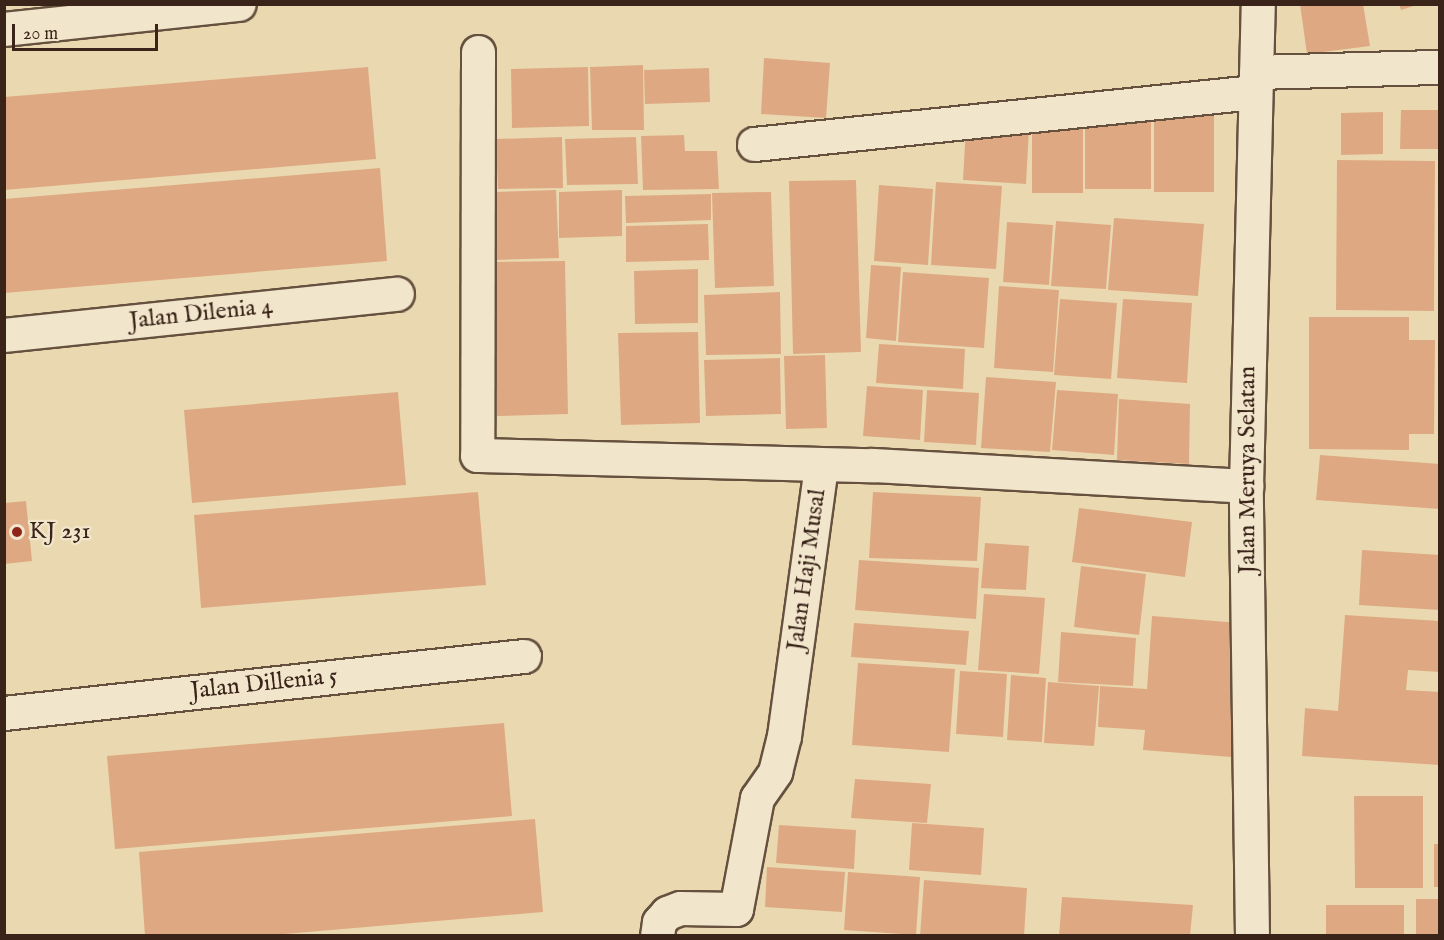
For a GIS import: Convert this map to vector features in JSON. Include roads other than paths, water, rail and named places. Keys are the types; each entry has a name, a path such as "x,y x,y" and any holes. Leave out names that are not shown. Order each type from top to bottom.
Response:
{"street":[{"path":"4,29 239,4"},
{"name":"Jalan Meruya Selatan","path":"1252,936 1246,486 1258,4"},
{"path":"478,52 477,455 821,466"},
{"path":"754,144 1255,82 1440,67"},
{"name":"Jalan Dilenia 4","path":"4,335 397,294"},
{"name":"Jalan Haji Musal","path":"657,936 659,922 680,908 736,909 758,798 775,772 784,736 821,466 872,465 1246,486"},
{"name":"Jalan Dillenia 5","path":"4,713 524,656"}],"place":[{"name":"KJ 231","path":"17,532"}]}
